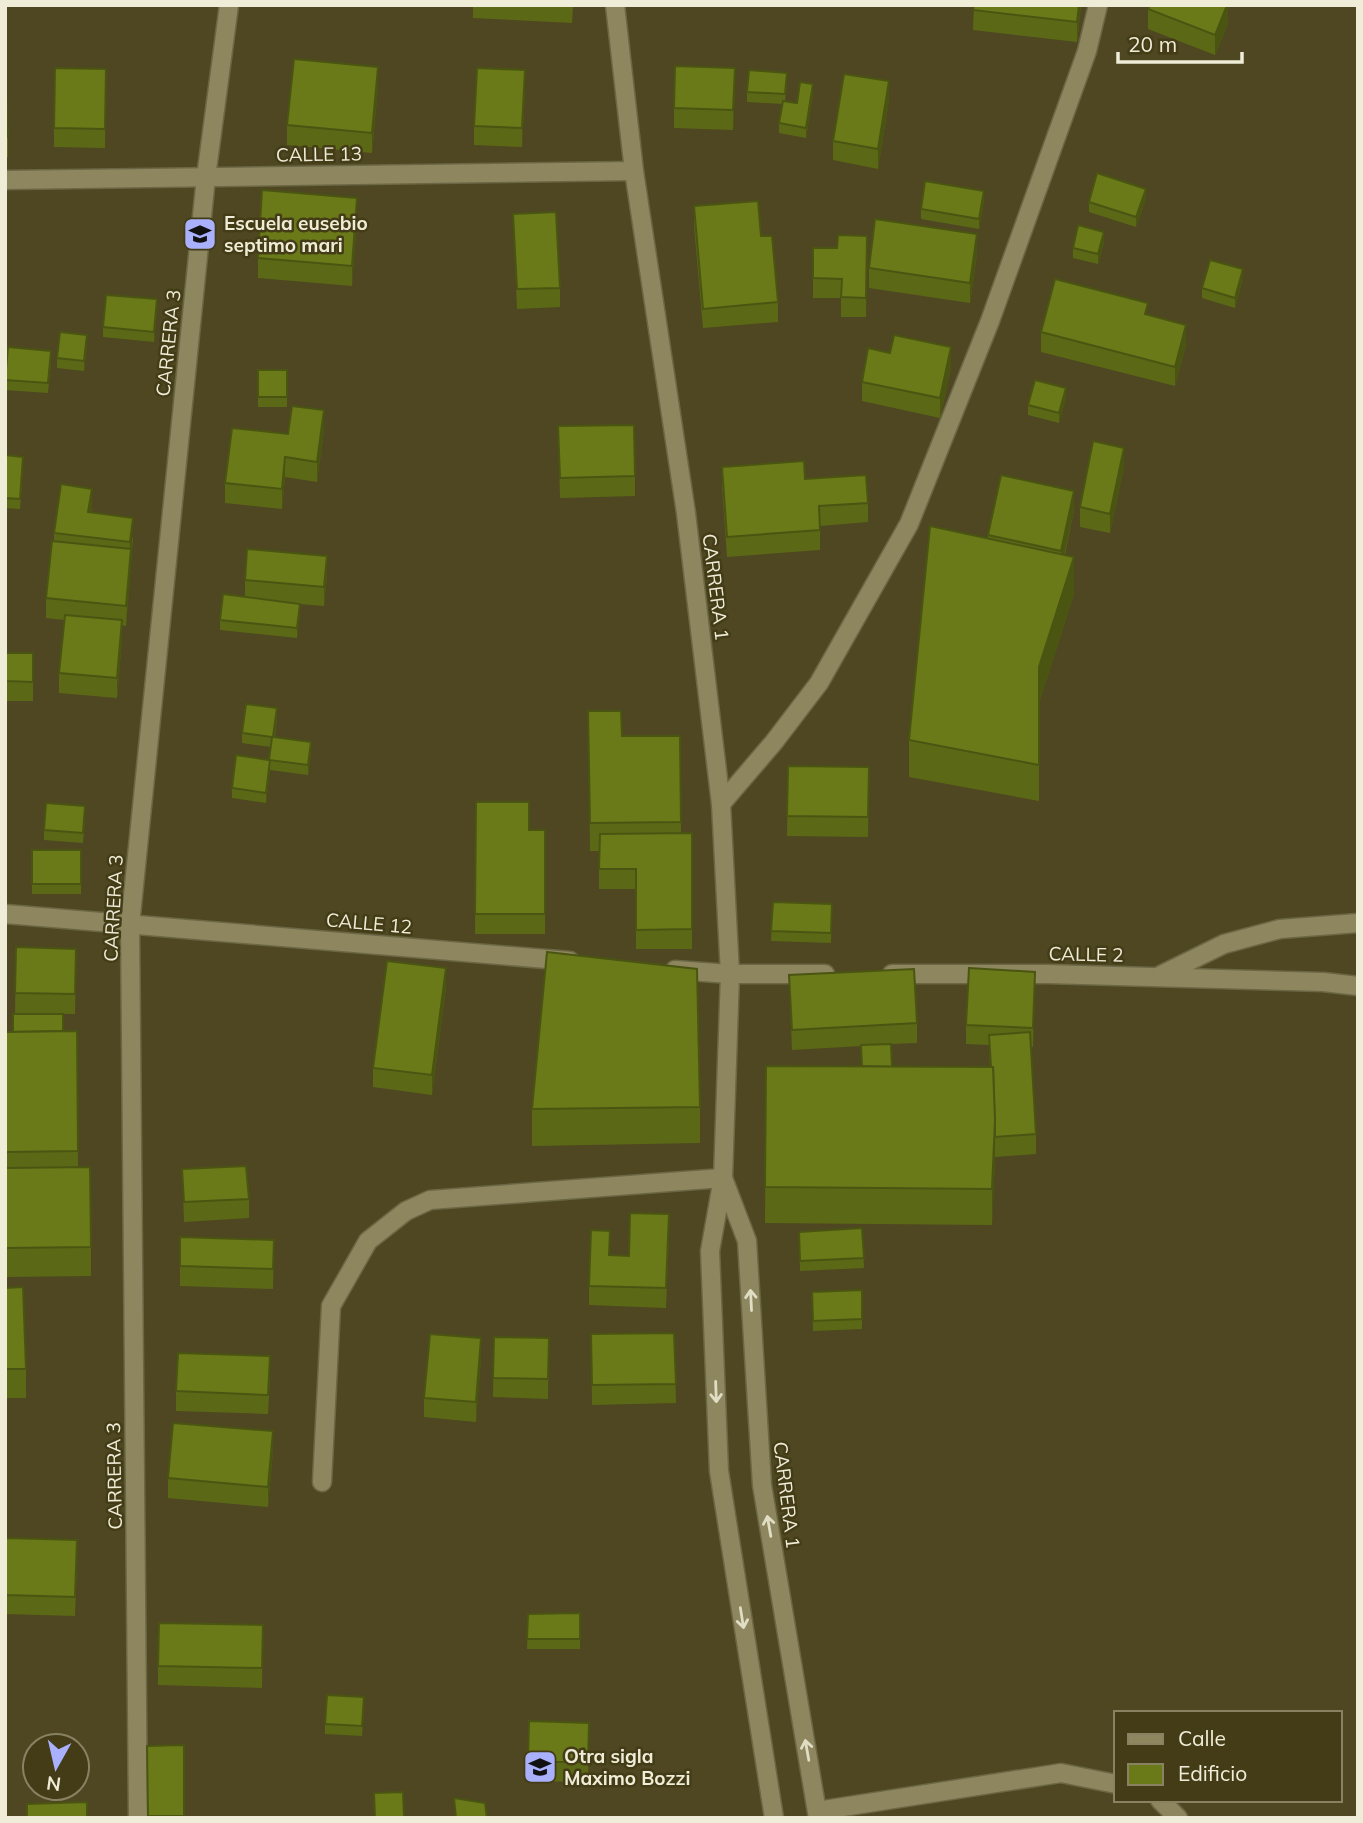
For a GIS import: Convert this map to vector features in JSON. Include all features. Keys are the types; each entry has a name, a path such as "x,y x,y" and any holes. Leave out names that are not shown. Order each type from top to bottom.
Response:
{"street":[{"name":"CARRERA 3","path":"138,1818 130,925 206,177 229,5"},
{"name":"CARRERA 1","path":"615,5 634,171 686,513 722,804 730,974 723,1178 710,1251 719,1471 774,1818"},
{"path":"722,804 819,683 909,524 990,321 1087,51 1098,5"},
{"name":"CALLE 13","path":"5,180 634,171"},
{"name":"CALLE 12","path":"5,914 590,963"},
{"path":"1157,977 1224,944 1246,938 1280,929 1358,923"},
{"path":"660,968 730,974 840,974"},
{"name":"CALLE 2","path":"881,974 1046,974 1323,982 1358,986"},
{"name":"CARRERA 1","path":"723,1178 747,1241 762,1485 817,1814"},
{"path":"322,1482 331,1306 368,1241 406,1211 430,1200 723,1178"},
{"path":"817,1814 1061,1773 1114,1784"},
{"path":"1162,1802 1178,1818"}],"building":[{"path":"974,5 1079,5 1077,22 973,10"},
{"path":"1150,5 1227,5 1215,35 1148,9"},
{"path":"294,59 378,67 372,133 287,125"},
{"path":"675,66 735,68 733,110 674,108"},
{"path":"5,68 8,137 5,137"},
{"path":"55,68 106,69 105,129 54,128"},
{"path":"477,68 525,70 522,128 474,126"},
{"path":"749,70 787,73 785,94 747,92"},
{"path":"844,74 889,81 878,149 833,141"},
{"path":"800,82 813,84 806,128 779,123 783,101 797,103"},
{"path":"1097,173 1146,189 1136,217 1089,202"},
{"path":"925,181 984,191 979,219 921,209"},
{"path":"262,190 357,198 352,266 258,258"},
{"path":"758,201 761,236 772,236 778,302 703,309 694,206"},
{"path":"556,212 560,288 517,289 513,214"},
{"path":"875,219 977,234 970,283 869,268"},
{"path":"1078,225 1104,232 1098,254 1073,248"},
{"path":"838,235 867,236 866,298 841,297 842,279 813,278 813,248 837,248"},
{"path":"1210,260 1243,269 1235,298 1202,288"},
{"path":"1055,279 1148,303 1145,314 1186,325 1175,367 1041,332"},
{"path":"106,295 157,299 154,332 103,327"},
{"path":"60,332 87,335 84,361 57,358"},
{"path":"894,335 951,347 940,398 862,382 868,348 890,353"},
{"path":"8,347 51,351 48,383 5,380"},
{"path":"258,370 287,370 287,397 258,397"},
{"path":"1035,380 1066,388 1059,413 1028,405"},
{"path":"292,406 324,410 317,462 285,457 282,489 225,483 232,428 288,434"},
{"path":"634,425 635,476 560,478 558,426"},
{"path":"1093,441 1124,448 1110,514 1080,507"},
{"path":"5,455 23,457 20,499 5,498"},
{"path":"804,461 805,479 866,475 868,503 819,506 820,530 727,537 722,467"},
{"path":"1001,475 1074,491 1061,551 988,535"},
{"path":"61,484 92,489 88,512 133,518 130,542 54,533"},
{"path":"930,526 1074,557 1039,667 1039,765 909,740"},
{"path":"52,541 131,549 126,606 46,598"},
{"path":"247,549 327,556 324,587 245,580"},
{"path":"223,594 300,604 297,628 220,620"},
{"path":"65,615 122,620 117,678 59,673"},
{"path":"5,653 33,653 33,682 5,681"},
{"path":"246,704 277,708 273,737 311,742 308,765 270,760 266,793 232,788 236,755 269,760 272,737 242,733"},
{"path":"588,711 621,711 622,736 680,736 681,822 590,823"},
{"path":"788,766 869,767 868,817 787,816"},
{"path":"476,802 529,802 529,830 545,830 545,914 475,914"},
{"path":"46,803 85,806 83,833 44,830"},
{"path":"692,833 692,929 636,930 636,869 599,869 600,834"},
{"path":"32,850 81,850 81,884 32,884"},
{"path":"773,902 832,904 831,933 771,931"},
{"path":"16,947 76,949 75,994 15,993"},
{"path":"547,952 697,969 700,1107 532,1109"},
{"path":"387,961 446,968 432,1075 373,1068"},
{"path":"969,968 1035,972 1033,1028 966,1025"},
{"path":"914,969 917,1023 792,1030 789,975"},
{"path":"13,1014 63,1014 63,1031 13,1032"},
{"path":"77,1031 78,1151 5,1152 5,1032"},
{"path":"1030,1032 1036,1134 995,1137 993,1067 989,1035"},
{"path":"891,1044 892,1067 862,1066 861,1045"},
{"path":"766,1066 993,1067 995,1120 992,1189 765,1187"},
{"path":"246,1166 249,1199 184,1202 182,1169"},
{"path":"90,1167 91,1247 5,1248 5,1168"},
{"path":"630,1213 669,1214 666,1288 589,1286 591,1230 610,1231 609,1255 629,1256"},
{"path":"862,1228 864,1258 800,1261 799,1232"},
{"path":"180,1237 274,1240 273,1269 180,1266"},
{"path":"23,1287 26,1369 5,1369 5,1288"},
{"path":"862,1290 862,1319 813,1321 812,1292"},
{"path":"674,1333 676,1384 592,1385 591,1334"},
{"path":"430,1334 481,1338 476,1402 424,1398"},
{"path":"494,1337 549,1338 548,1379 493,1378"},
{"path":"178,1353 270,1356 268,1395 176,1391"},
{"path":"173,1423 273,1431 268,1487 168,1478"},
{"path":"5,1538 77,1540 75,1597 5,1595"},
{"path":"580,1613 580,1639 527,1639 528,1614"},
{"path":"159,1623 263,1625 262,1668 158,1666"},
{"path":"327,1695 364,1697 362,1726 325,1724"},
{"path":"529,1721 589,1723 588,1762 528,1762"},
{"path":"184,1745 184,1816 148,1816 147,1746"},
{"path":"403,1792 404,1818 375,1818 374,1793"},
{"path":"454,1798 485,1803 487,1818 456,1818"},
{"path":"87,1802 87,1818 27,1818 27,1804"}],"place":[{"name":"Escuela eusebio septimo mari","path":"200,234"},
{"name":"Otra sigla Maximo Bozzi","path":"540,1767"}]}
